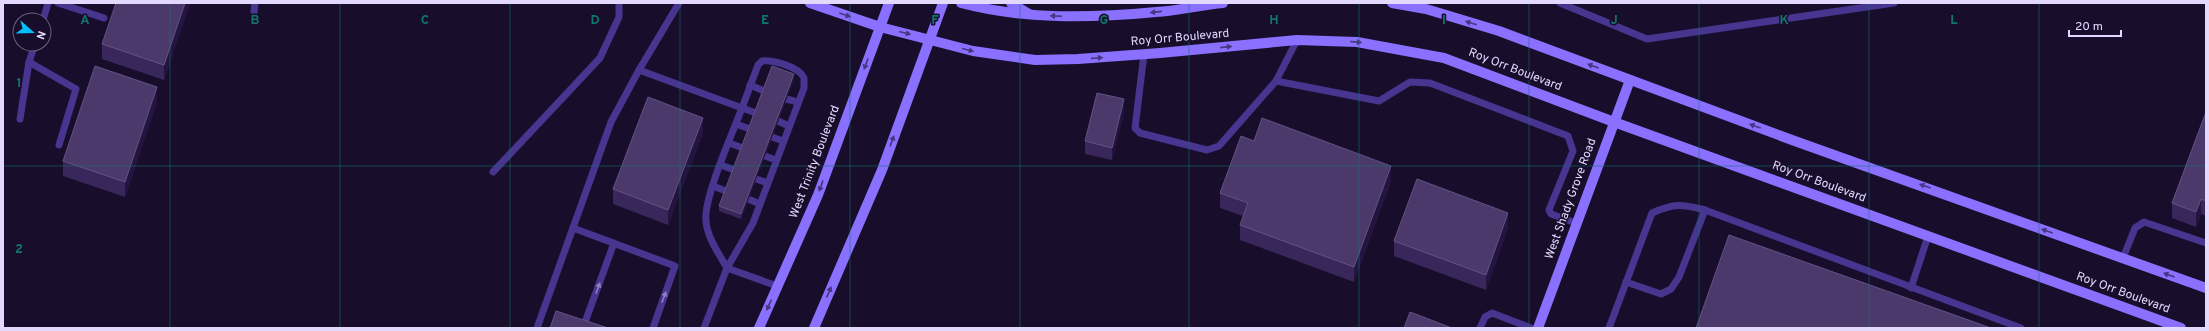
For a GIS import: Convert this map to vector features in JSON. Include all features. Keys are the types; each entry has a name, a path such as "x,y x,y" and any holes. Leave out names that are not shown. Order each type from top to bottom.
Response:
{"main road":[{"name":"Roy Orr Boulevard","path":"810,3 880,27 973,51 1035,60 1078,59 1144,54 1297,40 1357,42 1444,58 1614,122 2181,328"},
{"name":"West Trinity Boulevard","path":"759,328 818,195 889,3"},
{"path":"814,328 882,170 943,3"},
{"path":"961,3 985,9 1032,16 1080,17 1157,12 1182,6 1222,3"},
{"path":"1011,3 1032,16"},
{"path":"1392,3 1426,9 1499,31 1630,80 2206,288"},
{"name":"West Shady Grove Road","path":"1538,328 1630,80"}],"lane":[{"path":"58,3 104,18"},
{"path":"254,12 256,3"},
{"path":"494,172 600,58 619,17 619,3"},
{"path":"537,328 611,122 639,70 679,3"},
{"path":"1560,3 1647,39 1894,3"},
{"path":"1144,54 1135,128 1140,133 1207,150 1219,146 1276,80 1297,40"},
{"path":"20,119 29,62 32,52"},
{"path":"704,328 727,268 753,223 804,88 804,78 797,70 769,60 762,61 750,85 708,200 706,221 710,236 727,268 777,286"},
{"path":"29,62 76,89 59,145"},
{"path":"639,70 756,113"},
{"path":"1276,80 1379,101 1410,82 1430,83 1568,136 1572,151 1549,210 1551,214 1576,224"},
{"path":"750,85 764,91"},
{"path":"786,99 798,102"},
{"path":"778,121 790,126"},
{"path":"736,124 750,129"},
{"path":"772,137 783,141"},
{"path":"729,143 743,148"},
{"path":"765,156 776,160"},
{"path":"721,166 734,170"},
{"path":"756,179 768,183"},
{"path":"713,186 726,191"},
{"path":"748,199 760,204"},
{"path":"1609,328 1652,213 1669,205 1683,204 1705,210 2021,328"},
{"path":"1626,282 1661,294 1671,289 1679,277 1705,210"},
{"path":"2123,258 2135,228 2144,222 2154,224 2206,243"},
{"path":"573,228 675,266 653,328"},
{"path":"1911,288 1928,236"},
{"path":"584,325 614,243"},
{"path":"1480,328 1485,317 1492,313 1531,328"}],"building":[{"path":"116,3 185,3 164,65 102,44"},
{"path":"95,66 157,87 125,182 63,161"},
{"path":"772,66 794,74 741,214 719,206"},
{"path":"1097,93 1124,99 1112,148 1085,141"},
{"path":"648,97 703,118 668,210 613,189"},
{"path":"2206,112 2206,201 2201,199 2196,212 2172,203"},
{"path":"1262,118 1391,166 1354,267 1240,225 1248,203 1220,193 1241,136 1254,141"},
{"path":"1417,179 1508,213 1486,275 1394,241"},
{"path":"1729,235 1991,328 1696,328"},
{"path":"556,311 608,328 550,328"},
{"path":"1410,312 1452,328 1404,328"}]}
